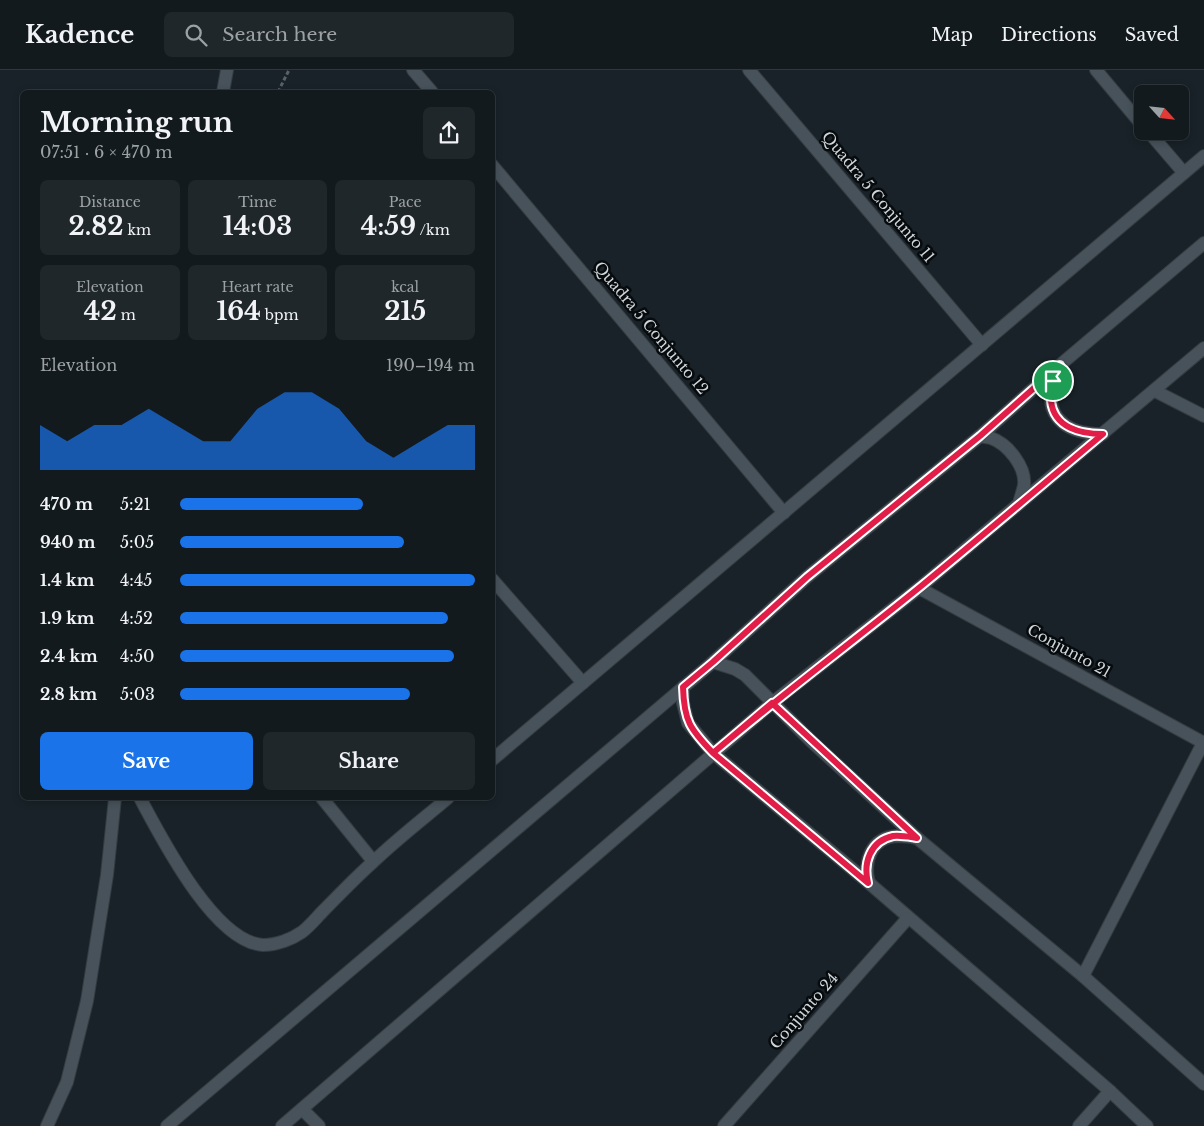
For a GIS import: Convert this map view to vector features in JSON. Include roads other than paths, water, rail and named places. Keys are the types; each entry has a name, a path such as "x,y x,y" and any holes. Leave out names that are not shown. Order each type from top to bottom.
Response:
{"street":[{"path":"223,90 227,70"},
{"path":"413,70 430,90"},
{"name":"Quadra 5 Conjunto 11","path":"749,70 982,345"},
{"path":"1096,70 1134,115"},
{"path":"1156,140 1184,173"},
{"path":"495,757 1204,156"},
{"name":"Quadra 5 Conjunto 12","path":"495,169 784,513"},
{"path":"167,1126 713,662 807,577 980,436 1060,365 1204,243"},
{"path":"282,1126 772,703 919,588 1204,348"},
{"path":"1060,365 1053,381 1051,402 1056,416 1066,426 1077,432 1103,434"},
{"path":"1155,391 1204,416"},
{"path":"980,436 993,439 1003,446 1013,456 1021,469 1024,484 1019,504"},
{"path":"495,582 583,683"},
{"name":"Conjunto 21","path":"919,588 1203,743"},
{"path":"713,662 735,669 745,675 772,703 917,838 1083,976 1204,1084"},
{"path":"683,687 688,723 713,753 868,883 1110,1091 1147,1126"},
{"path":"1083,976 1203,743"},
{"path":"47,1126 67,1082 87,1001 107,875 116,800"},
{"path":"141,800 166,847 193,888 220,920 238,936 263,945 278,943 304,931 373,861 446,800"},
{"path":"324,800 373,861"},
{"path":"868,883 866,863 870,853 877,844 885,838 896,836 917,838"},
{"name":"Conjunto 24","path":"724,1126 908,918"},
{"path":"1079,1126 1110,1091"},
{"path":"302,1110 319,1126"}]}
